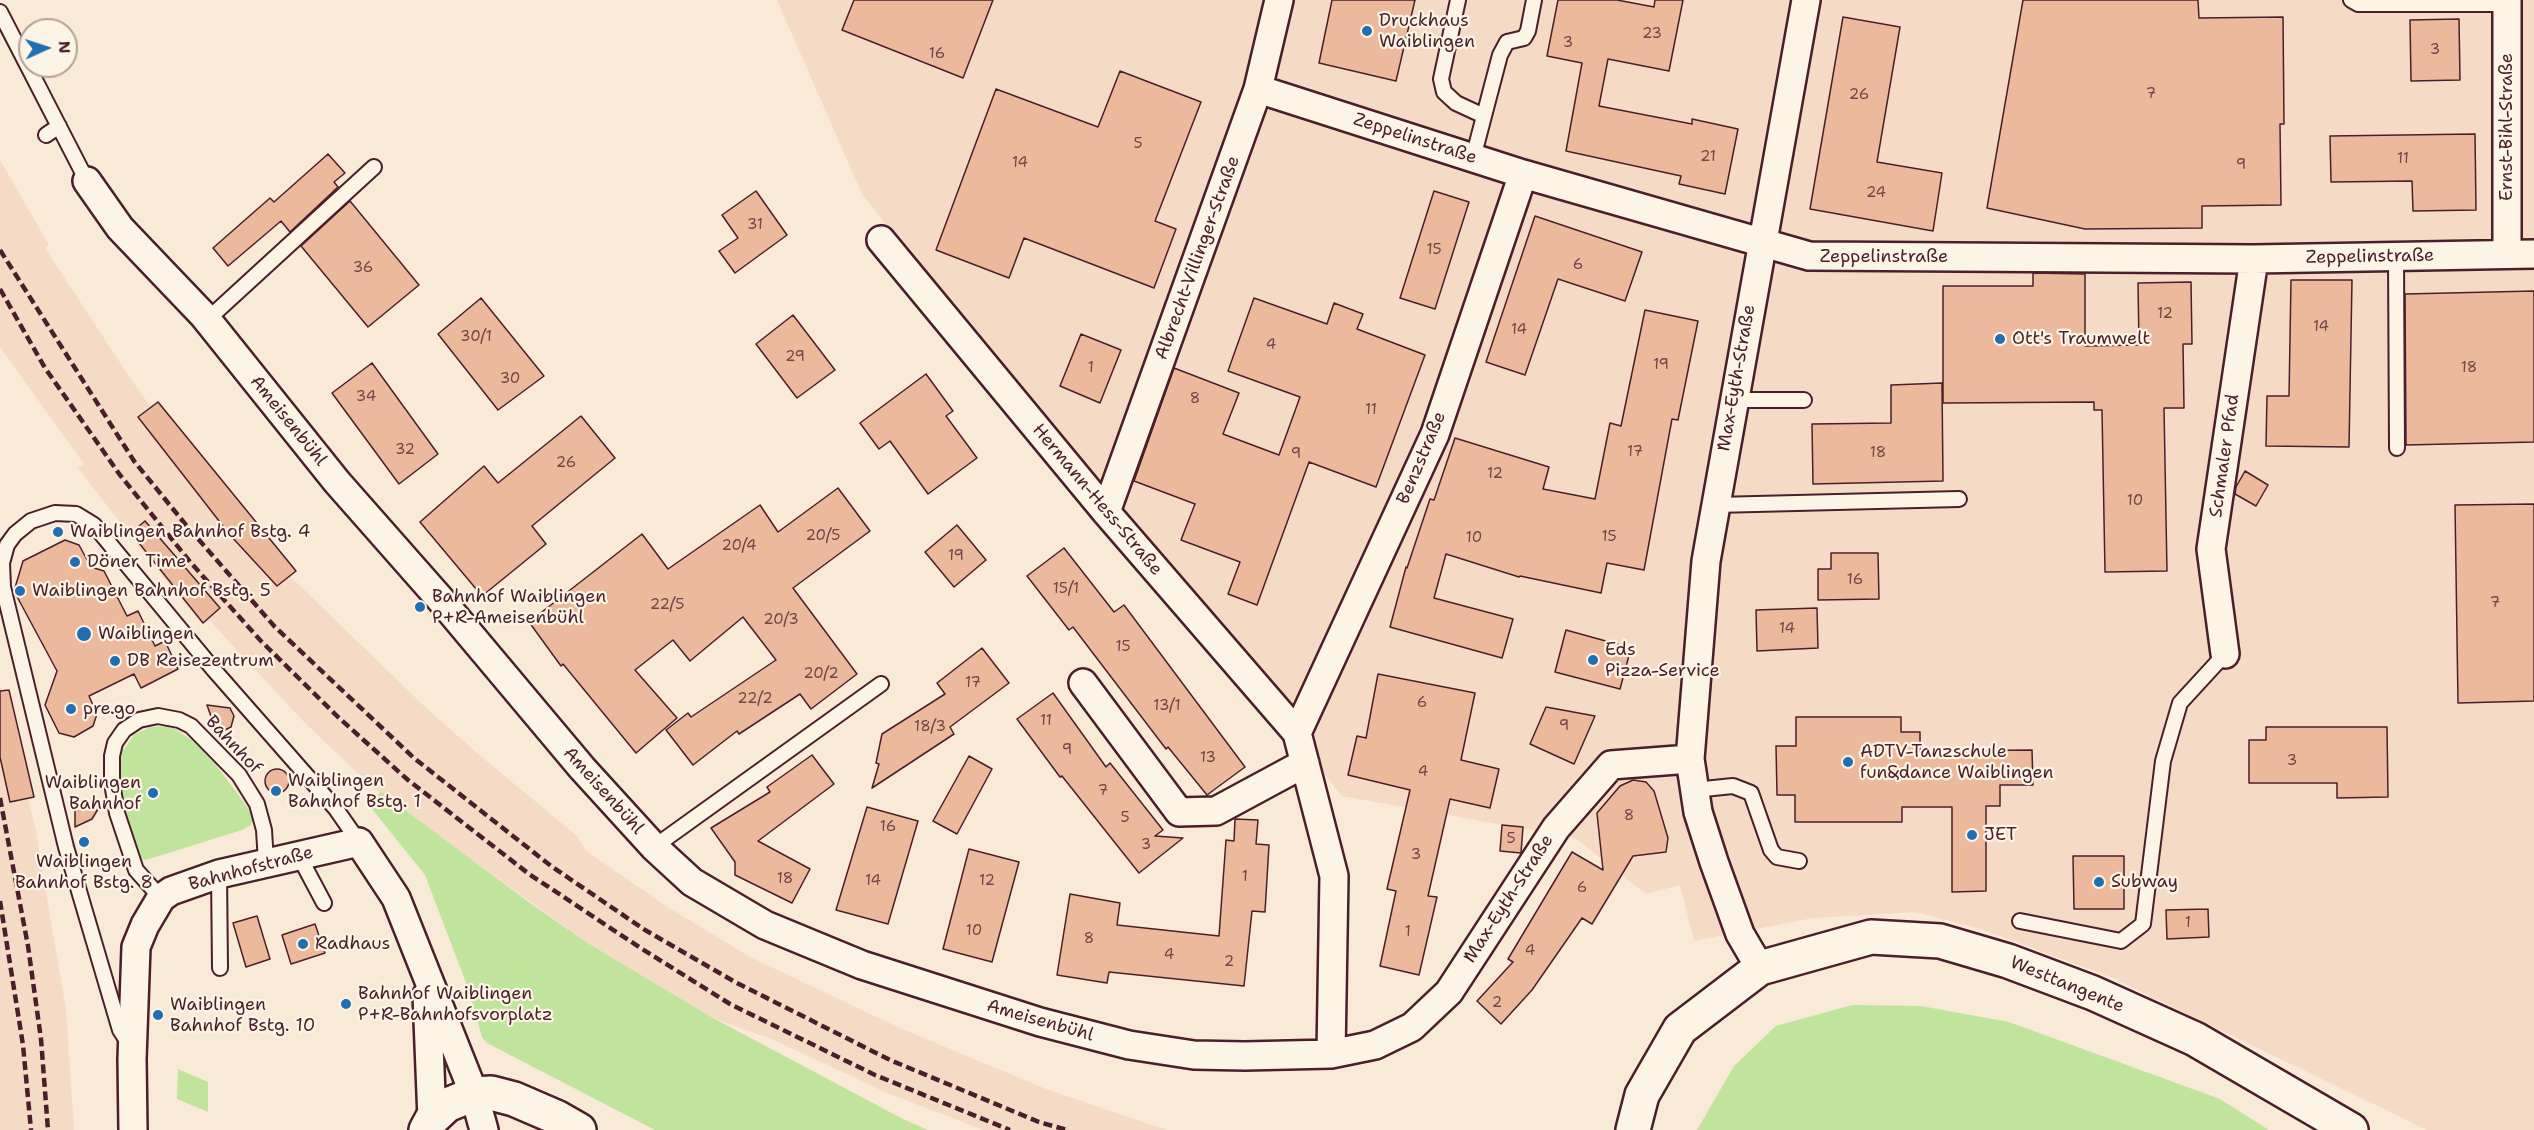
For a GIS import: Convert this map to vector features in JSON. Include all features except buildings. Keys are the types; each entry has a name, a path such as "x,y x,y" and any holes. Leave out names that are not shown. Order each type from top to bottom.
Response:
{"street":[{"name":"Albrecht-Villinger-Straße","path":"1106,512 1258,89 1279,0"},
{"name":"Max-Eyth-Straße","path":"1760,968 1740,934 1714,862 1698,812 1690,759 1706,561 1806,0"},
{"name":"Ernst-Bihl-Straße","path":"2507,2 2507,254"},
{"name":"Zeppelinstraße","path":"1258,89 1523,174 1809,256 2254,259 2534,254"},
{"name":"Benzstraße","path":"1297,734 1435,434 1523,174"},
{"name":"Ameisenbühl","path":"87,181 153,273 207,320 337,482 441,600 582,768 654,847 692,882 765,925 862,965 1040,1022 1129,1045 1194,1055 1331,1054"},
{"name":"Hermann-Hess-Straße","path":"881,240 1106,512 1297,734 1334,876 1331,1054"},
{"name":"Schmaler Pfad","path":"2224,654 2211,549 2254,259"},
{"path":"1083,683 1179,813 1216,811 1305,763"},
{"name":"Max-Eyth-Straße","path":"1331,1054 1376,1045 1412,1027 1449,992 1556,828 1611,765 1690,759"},
{"path":"359,843 396,898 474,1094 484,1130"},
{"name":"Bahnhofstraße","path":"161,898 171,891 219,874 359,843"},
{"path":"133,1130 132,1049 136,947 145,925 161,898"},
{"name":"Westtangente","path":"1760,968 1871,937 1940,940 2008,961 2093,993 2195,1039 2351,1130"},
{"path":"1633,1130 1642,1095 1680,1029 1760,968"},
{"path":"426,975 429,1125"},
{"path":"429,1125 447,1105 474,1094 490,1093 503,1094 558,1118 579,1130"}],"lane":[{"path":"1458,0 1441,79 1444,92 1456,103 1484,116"},
{"path":"1473,158 1500,55 1507,42 1524,38 1528,31 1534,0"},
{"path":"2351,0 2358,4 2507,2"},
{"path":"0,12 87,181"},
{"path":"46,135 59,126"},
{"path":"207,320 374,167"},
{"path":"2396,257 2397,448"},
{"path":"1734,400 1804,400"},
{"path":"1715,505 1959,499"},
{"path":"132,1049 120,1030 66,847 3,587 3,563 8,545 15,534 31,521 55,513 76,514 94,525 214,670 336,808 359,843"},
{"path":"2020,921 2121,941 2143,924 2163,761 2180,703 2224,654"},
{"path":"654,847 881,684"},
{"name":"Bahnhof","path":"161,898 136,870 117,813 112,783 112,756 115,743 124,730 139,720 158,716 179,720 191,726 239,775 257,804 264,830 266,862"},
{"path":"1694,790 1733,786 1751,793 1771,850 1777,857 1799,861"},
{"path":"299,856 324,903"},
{"path":"219,874 220,968"}],"shaded area":[{"path":"777,0 2534,0 2534,1130 2427,1130 2113,978 1981,929 1915,912 1813,918 1694,941 1680,885 1646,894 1575,838 1342,796 862,194"},
{"path":"0,160 49,245 45,248 128,375 150,406 158,400 297,571 291,577 425,707 577,836 586,851 666,906 752,958 902,1029 1046,1089 1167,1130 983,1130 885,1092 774,1040 713,1018 586,942 373,788 303,721 209,620 203,625 78,468 84,464 0,347"},
{"path":"0,684 36,831 66,1009 74,1130 0,1130"}],"green space":[{"path":"171,726 193,741 216,765 254,816 251,825 242,830 146,860 136,858 125,815 119,774 122,752 134,735 150,727"},
{"path":"381,792 586,942 713,1018 928,1130 655,1130 487,1043 482,1037 468,988 425,875 368,804"},
{"path":"1852,1005 1921,1006 2009,1022 2220,1099 2269,1130 1697,1130 1734,1066 1776,1026"},
{"path":"178,1069 208,1082 208,1112 177,1099"}],"railway":[{"path":"0,250 134,461 186,525 275,627 414,758 551,866 645,930 735,982 890,1060 1039,1122 1067,1130"},
{"path":"0,289 45,368 120,475 191,563 261,641 338,717 408,780 529,874 730,1004 875,1075 1010,1130"},
{"path":"0,798 28,946 41,1039 48,1130"},
{"path":"0,901 23,1045 31,1130"}],"place":[{"name":"Druckhaus Waiblingen","path":"1367,31"},
{"name":"Ott's Traumwelt","path":"2000,339"},
{"name":"Waiblingen Bahnhof Bstg. 4","path":"58,532"},
{"name":"Döner Time","path":"75,562"},
{"name":"Waiblingen Bahnhof Bstg. 5","path":"20,591"},
{"name":"Bahnhof Waiblingen P+R-Ameisenbühl","path":"420,607"},
{"name":"Waiblingen","path":"84,634"},
{"name":"Eds Pizza-Service","path":"1593,660"},
{"name":"DB Reisezentrum","path":"115,661"},
{"name":"pre.go","path":"71,709"},
{"name":"ADTV-Tanzschule fun&dance Waiblingen","path":"1848,762"},
{"name":"Waiblingen Bahnhof Bstg. 1","path":"276,791"},
{"name":"Waiblingen Bahnhof","path":"153,793"},
{"name":"JET","path":"1972,835"},
{"name":"Waiblingen Bahnhof Bstg. 8","path":"84,842"},
{"name":"Subway","path":"2099,882"},
{"name":"Radhaus","path":"303,944"},
{"name":"Bahnhof Waiblingen P+R-Bahnhofsvorplatz","path":"346,1004"},
{"name":"Waiblingen Bahnhof Bstg. 10","path":"158,1015"}]}
